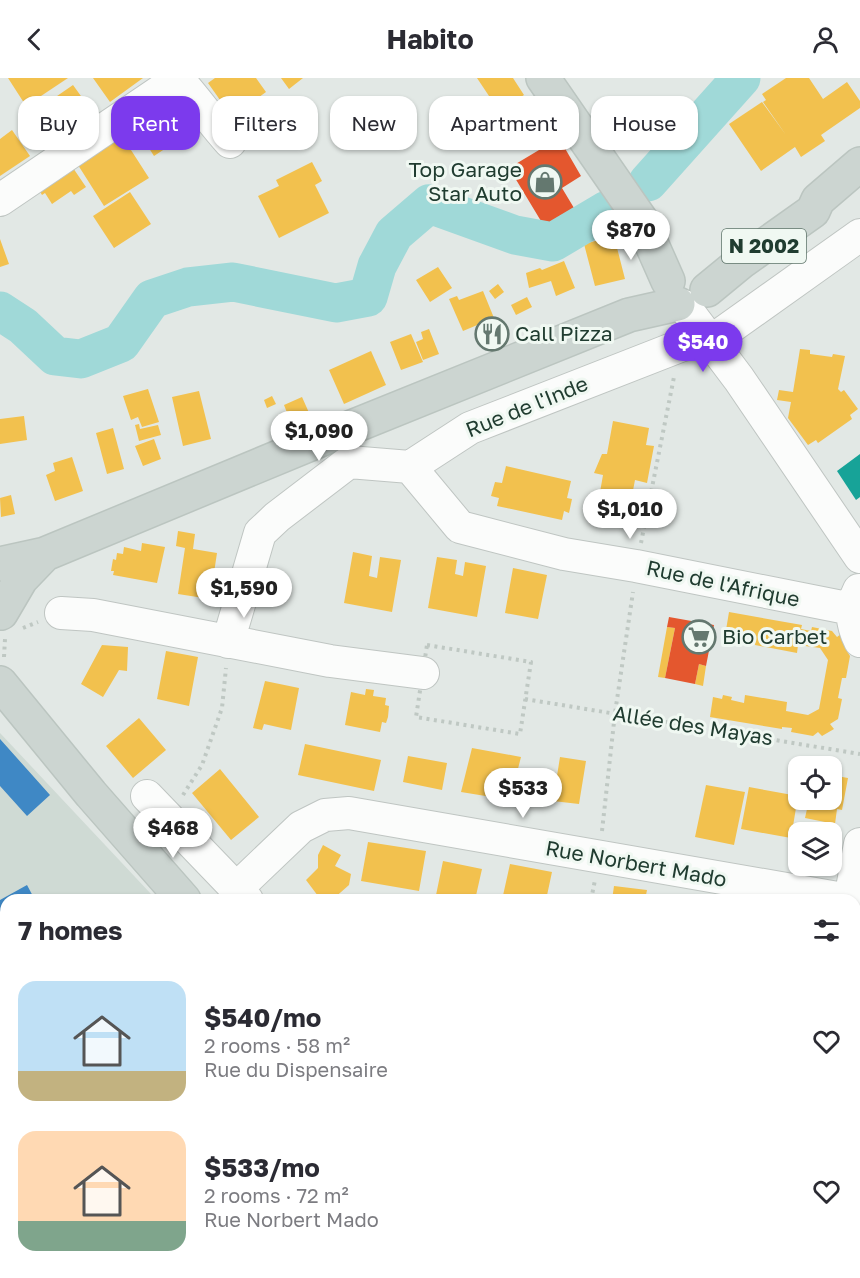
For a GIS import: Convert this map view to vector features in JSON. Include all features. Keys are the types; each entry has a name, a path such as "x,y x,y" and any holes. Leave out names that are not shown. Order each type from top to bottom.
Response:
{"main road":[{"path":"543,78 686,288"},
{"name":"N 2002","path":"0,564 45,554 340,448 629,315 686,288 714,261 807,202 818,200 860,164"},
{"name":"N 2002","path":"3,622 21,579 45,554"},
{"path":"1,680 91,794 179,894"}],"street":[{"path":"0,200 178,78 212,123"},
{"name":"Rue de l'Inde","path":"410,467 470,428 703,339 860,235"},
{"path":"686,288 703,339 739,379 860,557"},
{"path":"228,642 260,533 340,448 410,467"},
{"name":"Rue de l'Afrique","path":"410,467 460,528 564,554 856,599"},
{"path":"856,599 852,621 860,641"},
{"path":"62,613 93,615 330,661 423,674"},
{"path":"157,807 242,894"},
{"name":"Rue Norbert Mado","path":"242,894 300,827 326,816 349,813 815,894"},
{"path":"851,894 860,844"}],"path":[{"path":"592,894 599,857 615,713 636,566 703,339"},
{"path":"3,622 62,613"},
{"path":"157,807 202,765 222,708 228,642"},
{"path":"427,645 531,662 525,699 520,734 416,717 427,645"},
{"name":"Allée des Mayas","path":"525,699 860,754"}],"shaded area":[{"path":"0,733 151,894 0,894"}],"building: Homes":[{"path":"8,78 68,78 41,96 20,96"},
{"path":"93,78 143,78 118,96 111,96 110,102"},
{"path":"215,78 256,78 266,92 261,96 217,96 208,83"},
{"path":"281,78 303,78 289,89"},
{"path":"477,78 513,78 524,95 522,96 489,96"},
{"path":"786,78 809,78 823,99 847,82 860,101 860,108 821,135 825,141 801,157 795,147 761,171 729,124 762,102 786,135 763,102 766,100 762,94"},
{"path":"73,85 81,96 57,96"},
{"path":"12,130 18,139 18,150 26,150 30,156 0,176 0,139"},
{"path":"111,143 111,150 131,150 149,178 104,206 78,165"},
{"path":"150,150 163,150 154,156"},
{"path":"312,162 322,181 315,185 329,213 279,238 258,196 279,186 276,180"},
{"path":"71,165 86,187 74,195 71,191 52,204 45,193 42,195 38,188"},
{"path":"130,192 151,224 114,248 93,216"},
{"path":"614,236 625,279 595,286 584,244"},
{"path":"0,239 9,264 0,267"},
{"path":"564,261 575,288 556,296 551,281 529,288 526,273 540,268 542,270"},
{"path":"438,267 452,288 430,302 416,280"},
{"path":"498,284 504,292 495,299 489,291"},
{"path":"483,291 494,318 463,331 449,299 457,296 459,300"},
{"path":"527,297 532,307 516,315 511,305"},
{"path":"429,329 439,354 423,360 416,342 423,339 421,332"},
{"path":"411,334 423,362 401,370 390,342"},
{"path":"800,349 810,350 810,354 845,356 838,389 841,392 844,390 858,409 850,415 852,419 818,443 816,440 808,445 788,418 791,402 777,400 779,390 793,392"},
{"path":"371,351 386,385 344,404 329,370"},
{"path":"148,389 159,422 142,427 138,417 131,420 123,396"},
{"path":"199,391 211,439 183,446 172,397"},
{"path":"272,396 276,404 267,408 264,400"},
{"path":"302,397 310,415 291,423 284,405"},
{"path":"24,416 27,440 0,444 0,419"},
{"path":"613,421 649,428 646,445 654,446 647,483 635,480 626,527 595,521 603,475 594,473 602,454 607,454"},
{"path":"139,424 140,429 158,425 161,435 139,441 135,425"},
{"path":"113,428 124,469 107,474 96,433"},
{"path":"154,439 161,459 143,466 135,446"},
{"path":"72,457 83,491 55,501 46,475 55,471 53,463"},
{"path":"506,466 571,481 567,498 572,499 569,513 564,511 562,520 497,506 499,498 491,496 495,482 502,483"},
{"path":"11,495 15,514 1,517 0,498"},
{"path":"178,531 195,534 193,549 217,553 210,599 178,594 185,548 176,546"},
{"path":"142,543 165,547 157,583 113,575 114,571 111,571 113,559 116,560 117,553 123,554 124,547 141,551"},
{"path":"353,552 372,556 369,576 377,578 380,557 401,560 392,612 344,603"},
{"path":"437,557 457,560 455,574 463,576 465,562 486,566 477,617 428,608"},
{"path":"513,568 547,575 538,619 505,613"},
{"path":"729,612 802,625 801,629 811,631 812,627 832,631 837,637 841,634 849,645 845,648 850,656 846,678 842,678 838,698 842,699 838,719 830,724 834,729 822,736 818,732 813,736 791,732 792,728 782,727 782,729 710,717 713,697 722,699 723,695 732,697 731,700 744,703 745,695 787,702 786,711 808,715 819,709 828,660 820,648 798,645 797,653 755,645 756,636 743,634 743,638 733,636 733,632 726,630"},
{"path":"667,627 675,628 665,678 658,677"},
{"path":"102,645 128,647 127,671 119,670 103,697 81,684"},
{"path":"166,651 198,657 189,706 157,699"},
{"path":"699,664 706,666 703,686 695,684"},
{"path":"265,681 299,688 291,730 264,724 262,730 253,728"},
{"path":"366,689 374,690 373,696 386,698 385,705 389,706 386,723 382,722 380,732 345,725 351,692 365,695"},
{"path":"139,718 166,750 133,778 106,746"},
{"path":"305,744 381,760 374,791 298,775"},
{"path":"472,748 521,757 510,800 461,792"},
{"path":"408,756 447,763 442,790 403,782"},
{"path":"560,757 586,761 579,804 553,801"},
{"path":"220,769 259,817 231,840 192,793"},
{"path":"842,777 848,778 842,810"},
{"path":"706,785 745,792 734,845 695,837"},
{"path":"749,787 788,794 788,810 796,810 794,822 788,822 788,837 741,829"},
{"path":"807,810 837,810 835,822 805,818"},
{"path":"368,842 426,851 419,891 361,881"},
{"path":"323,845 341,855 335,866 351,874 349,885 339,894 316,894 306,880 318,868 318,855"},
{"path":"443,861 482,869 476,894 436,894"},
{"path":"510,864 552,872 547,894 503,894"},
{"path":"614,886 647,890 646,894 613,894"}],"building: Shops":[{"name":"Top Garage Star Auto","path":"539,150 566,150 581,176 562,188 577,213 547,231 509,168"},
{"path":"669,617 714,625 706,666 699,664 695,684 665,678 675,628 667,627"}],"building: Schools":[{"path":"0,739 50,795 27,816 0,786"},
{"path":"27,885 32,894 11,894"}],"building: Public":[{"path":"860,454 860,497 856,500 837,471"}],"waterway":[{"path":"648,182 741,78"},
{"path":"0,311 23,326 55,356 81,359 121,343 152,299 188,287 233,282 336,303 368,297 377,266 394,234 429,204 515,235 553,242 607,210"}],"place":[{"name":"Top Garage Star Auto","path":"545,182"},
{"name":"Call Pizza","path":"492,334"},
{"name":"Bio Carbet","path":"699,637"}]}
